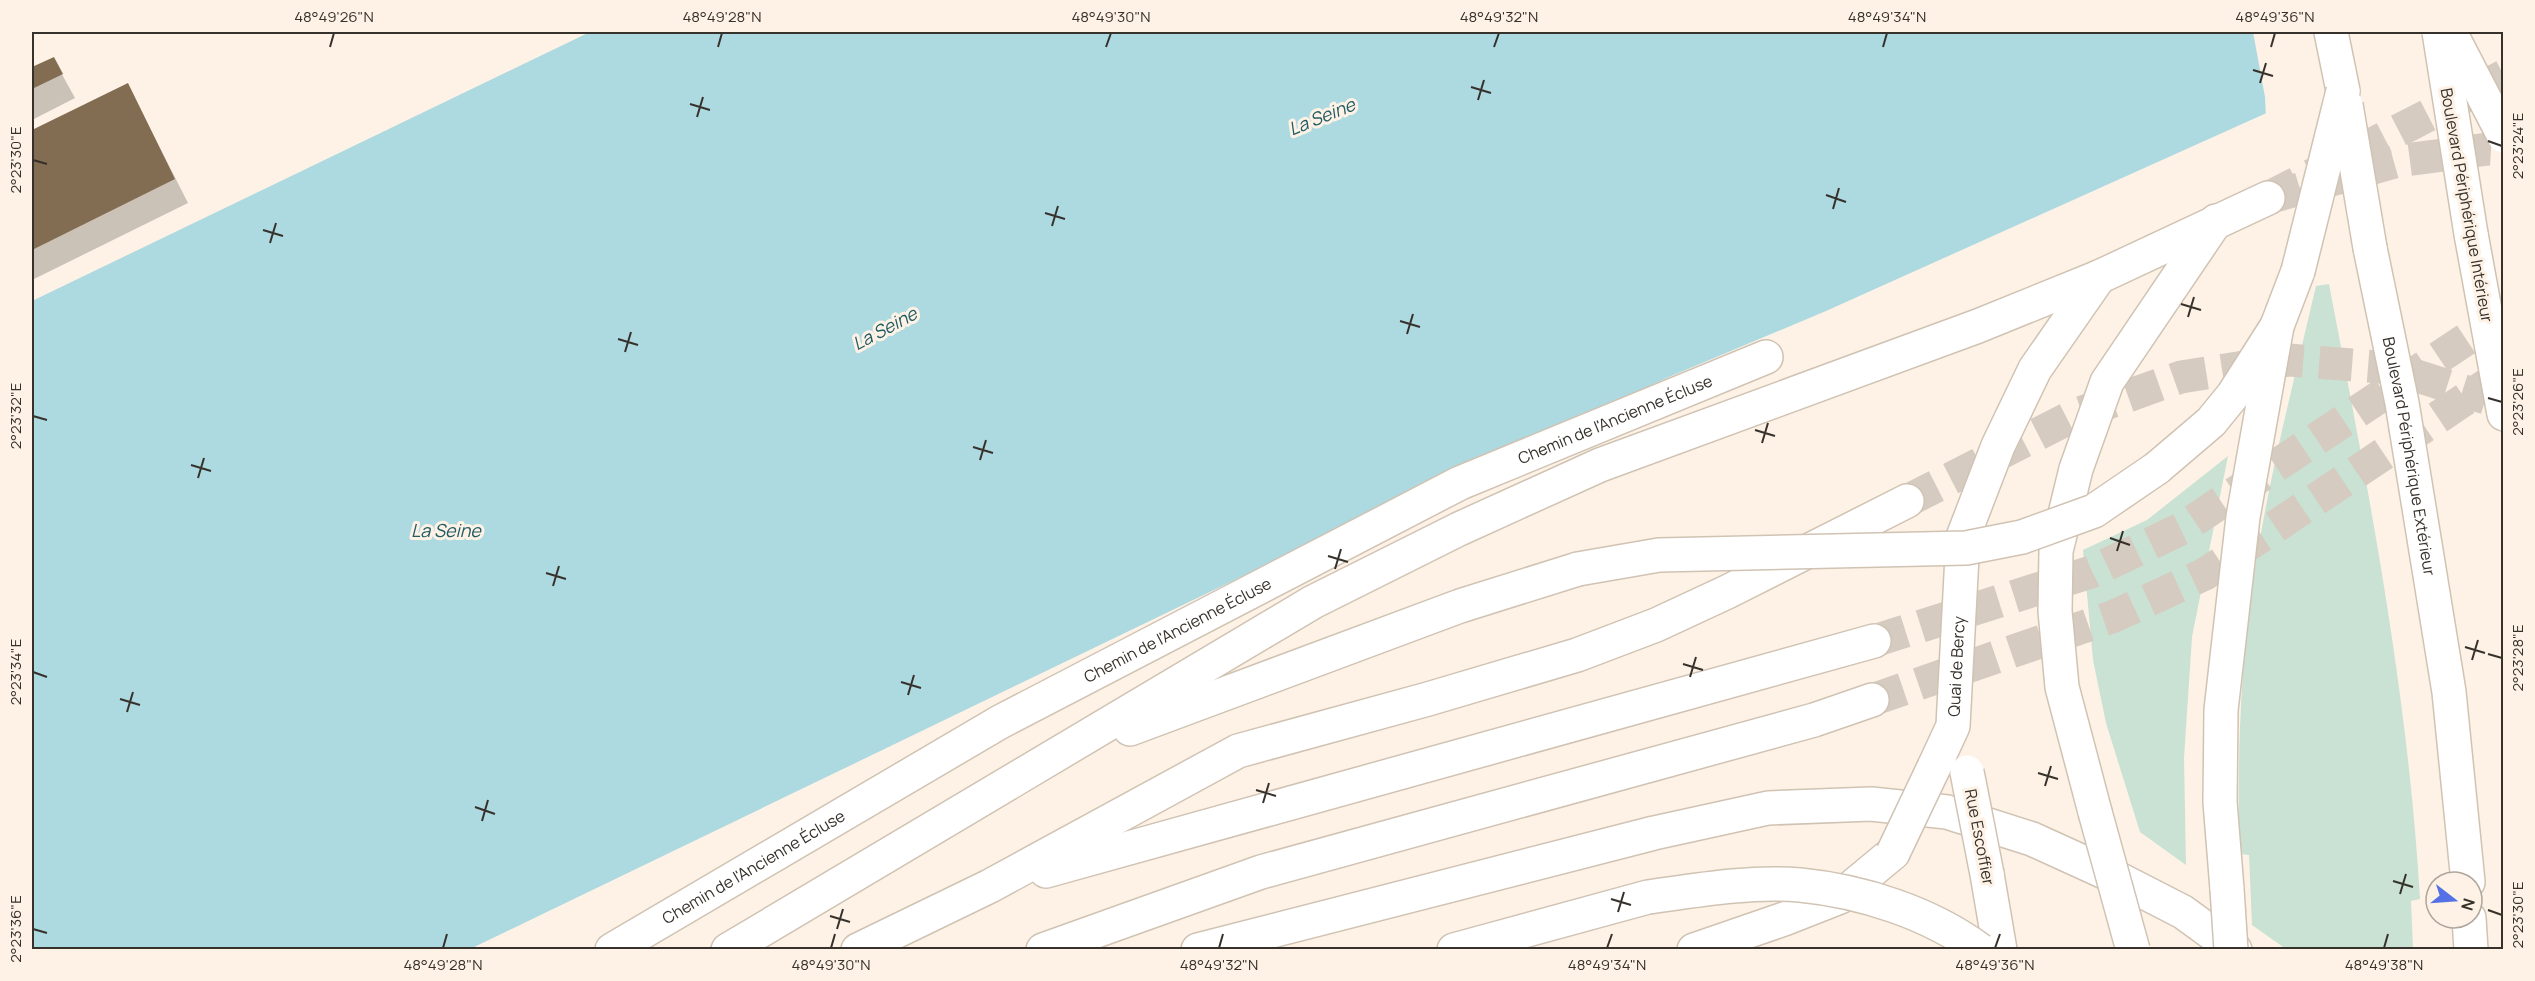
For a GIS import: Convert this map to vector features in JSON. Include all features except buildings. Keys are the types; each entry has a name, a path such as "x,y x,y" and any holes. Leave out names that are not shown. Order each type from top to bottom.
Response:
{"main road":[{"name":"Boulevard Périphérique Extérieur","path":"2331,32 2370,248 2402,403 2449,692 2467,870"},
{"name":"Boulevard Périphérique Intérieur","path":"2439,32 2471,234 2504,414"},
{"path":"2450,32 2504,136"},
{"path":"1043,764 1109,736 1460,606 1578,569 1659,555 1966,548 2022,537 2094,511 2157,468 2218,413 2259,357 2277,326 2298,271 2343,91"},
{"path":"728,950 1313,602 1459,529 1600,465 1978,326 2099,277 2268,198"},
{"path":"2133,950 2062,687 2055,611 2056,551 2076,469 2107,382 2216,221"},
{"name":"Quai de Bercy","path":"1694,950 1840,897 1893,853 1953,726 1963,537 1998,446 2035,369 2099,277"},
{"path":"2233,950 2220,802 2221,710 2243,517 2277,326"},
{"name":"Chemin de l'Ancienne Écluse","path":"612,950 1000,722 1460,483 1766,357"},
{"path":"858,950 990,886 1238,751 1577,655 1656,625 1717,597 1906,501"},
{"path":"990,886 1874,641"},
{"path":"1043,950 1261,872 1814,720 1872,700"},
{"name":"Rue Escoffier","path":"1953,726 1967,772 1988,874 2000,950"},
{"path":"1198,950 1654,833 1768,808 1871,804 1947,812 2032,839 2109,874 2183,912 2233,950"},
{"path":"1454,950 1648,897 1731,886 1800,885 1857,896 1910,911 1965,938 1980,950"},
{"path":"2470,930 2471,950"}],"green space":[{"path":"2329,284 2385,590 2406,744 2420,899 2411,901 2413,949 2286,949 2252,925 2249,855 2239,854 2241,703 2246,643 2261,530 2316,286"},
{"path":"2228,456 2192,637 2184,758 2186,865 2140,832 2106,723 2093,660 2083,550 2147,520"}],"water":[{"name":"La Seine","path":"590,32 2456,32 2271,111 1826,311 1669,377 1330,534 470,949 32,950 32,301"}],"pier":[{"path":"2253,32 2459,32 2266,117 2265,97"}],"tunnel":[{"path":"2268,198 2504,76"},
{"path":"2268,198 2398,161 2488,149 2504,150"},
{"path":"1874,641 2091,572 2181,529 2504,314"},
{"path":"1907,501 2077,414 2181,377 2289,360 2392,368 2486,398"},
{"path":"1872,700 2112,617 2205,574 2504,373"}]}
